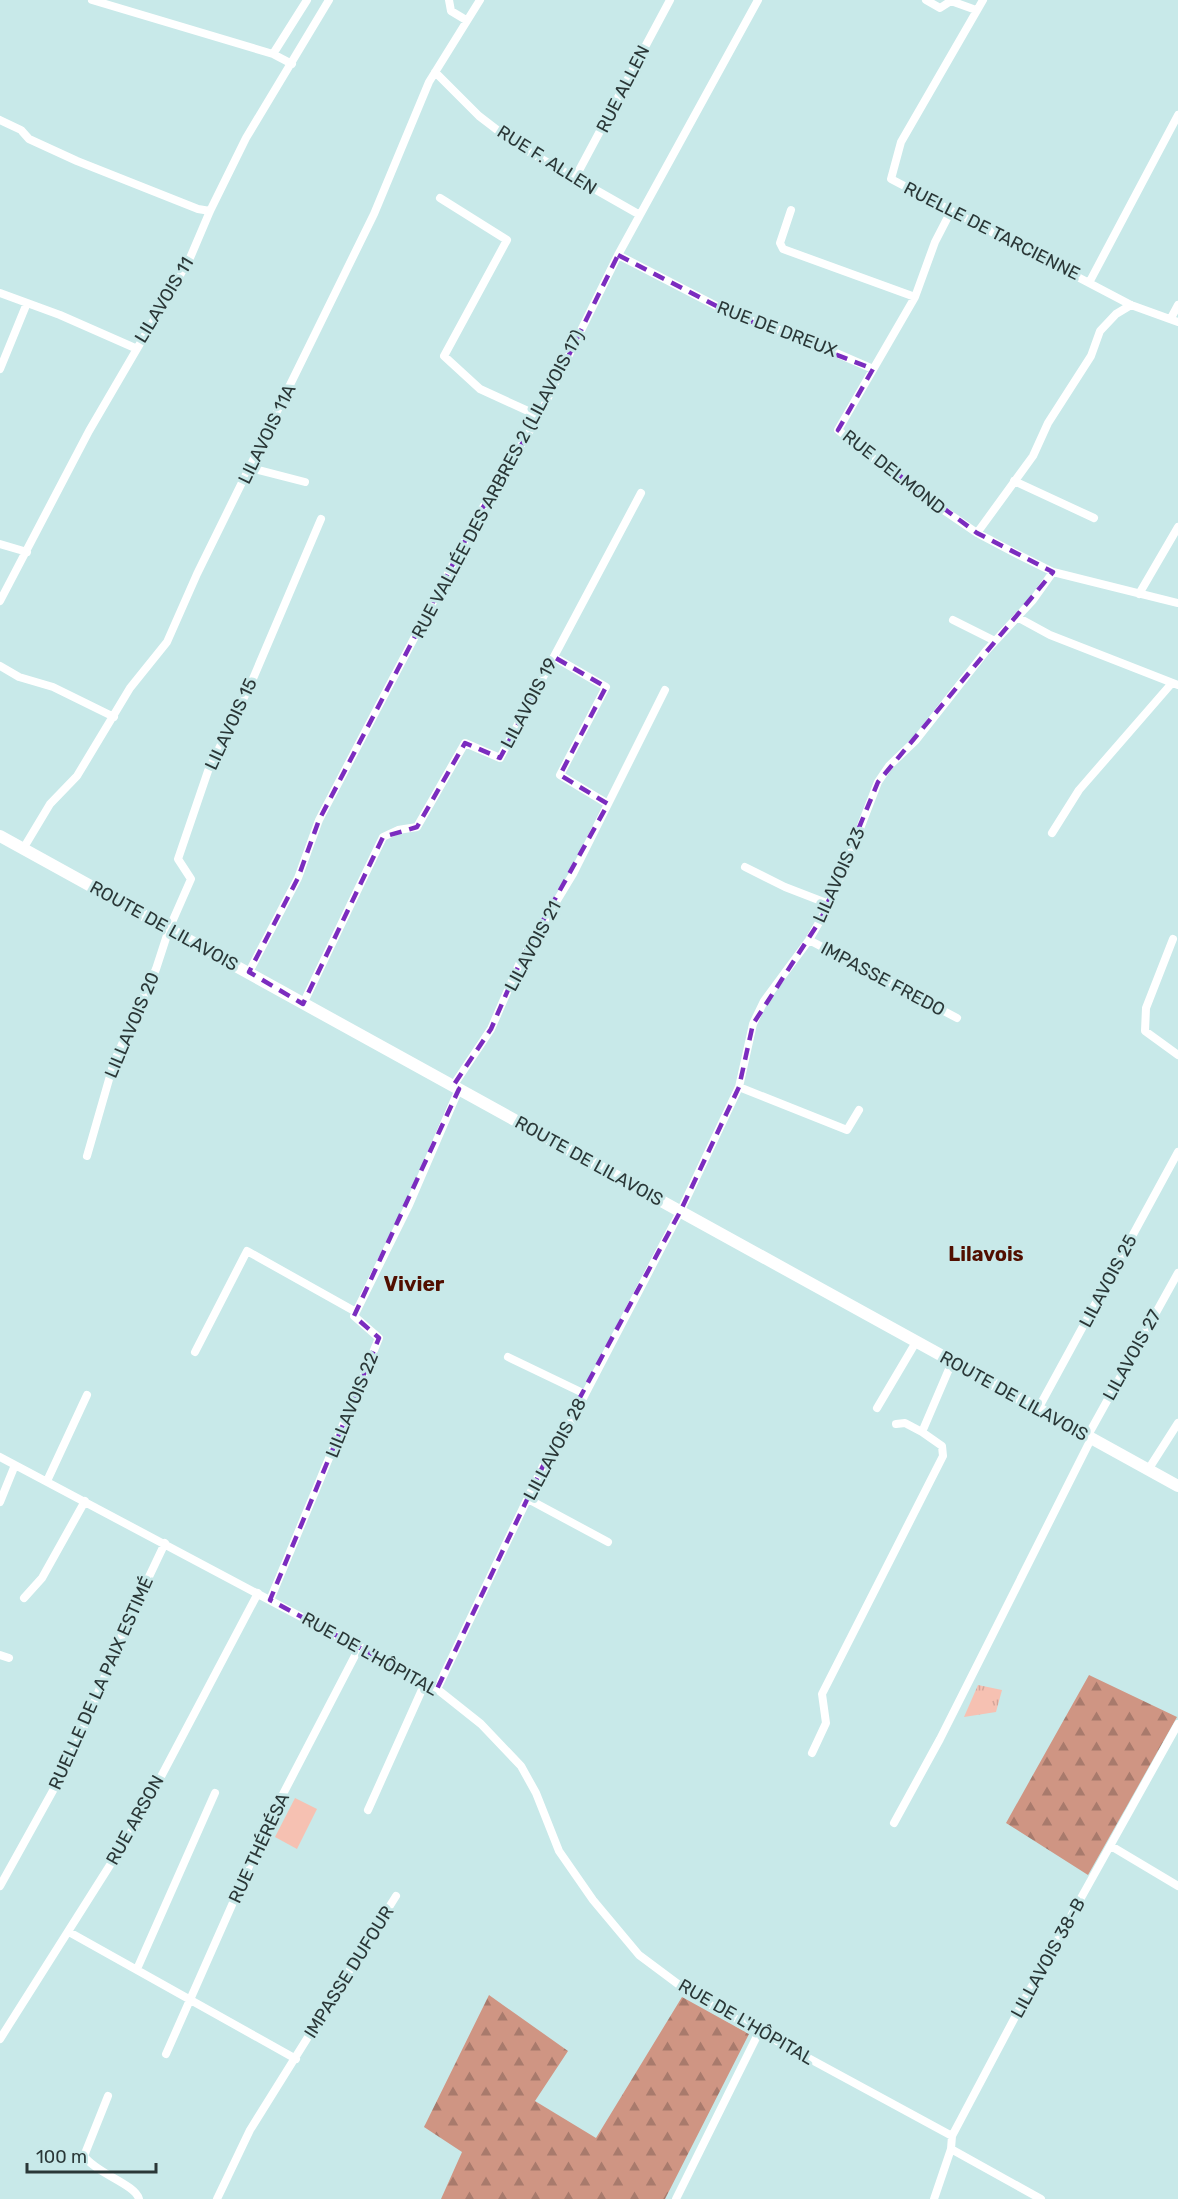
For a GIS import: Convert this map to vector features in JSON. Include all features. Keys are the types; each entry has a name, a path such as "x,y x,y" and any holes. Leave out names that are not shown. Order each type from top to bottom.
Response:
{"main road":[{"name":"ROUTE DE LILAVOIS","path":"0,836 1178,1486"}],"street":[{"path":"92,0 116,3 273,54 291,64"},
{"path":"273,54 307,0"},
{"name":"LILAVOIS 11","path":"0,601 135,348 190,258 246,138 329,0"},
{"path":"449,0 451,11 466,20"},
{"name":"LILAVOIS 11A","path":"23,849 50,804 77,776 130,688 167,642 197,574 374,214 435,72 480,0"},
{"name":"RUE VALLÉE DES ARBRES 2 (LILAVOIS 17)","path":"249,972 298,878 320,820 473,524 539,416 618,255 758,0"},
{"path":"926,0 940,8 951,0 976,10"},
{"name":"RUELLE DE TARCIENNE","path":"983,0 901,142 891,179 1090,281 1131,305 1174,320"},
{"name":"RUE ALLEN","path":"575,178 665,2"},
{"name":"RUE F. ALLEN","path":"435,72 479,116 510,140 640,215"},
{"path":"1090,281 1178,115"},
{"path":"0,120 21,130 29,139 77,161 198,209 210,211"},
{"path":"440,198 507,240 444,356 480,389 539,416"},
{"path":"791,210 780,243 783,249 915,297"},
{"name":"RUE DELMOND","path":"951,211 935,243 915,297 838,430 901,481 977,534 1053,572 1096,580 1139,594 1178,603"},
{"name":"RUE DE DREUX","path":"618,255 732,314 797,336 873,369"},
{"path":"0,293 135,348"},
{"path":"0,369 27,303"},
{"path":"977,534 1033,456 1048,423 1090,356 1100,331 1116,314 1131,305"},
{"path":"1174,320 1178,305"},
{"path":"251,468 305,482"},
{"path":"1014,481 1094,518"},
{"name":"LILAVOIS 19","path":"303,1004 383,837 398,830 417,827 465,743 500,758 640,494"},
{"name":"LILAVOIS 15","path":"169,929 191,879 178,859 208,771 248,691 321,519"},
{"path":"1139,594 1178,527"},
{"path":"0,544 27,552"},
{"name":"LILAVOIS 23","path":"680,1212 739,1087 753,1024 764,1001 809,940 829,904 878,782 889,766 916,740 1053,572"},
{"path":"1017,617 1050,635 1175,684 1079,790 1052,833"},
{"path":"953,620 995,641"},
{"path":"554,657 606,687 560,775 608,804"},
{"path":"0,666 19,677 53,687 114,717"},
{"name":"LILAVOIS 21","path":"456,1088 491,1029 521,960 573,874 665,690"},
{"path":"745,867 785,887 829,904"},
{"name":"LILLAVOIS 20","path":"87,1156 114,1062 156,969 169,929"},
{"path":"1173,939 1146,1008 1145,1030 1178,1055"},
{"name":"IMPASSE FREDO","path":"809,940 957,1018"},
{"path":"739,1087 847,1130 859,1110"},
{"path":"195,1352 247,1251 356,1312 409,1205 456,1088"},
{"name":"LILAVOIS 25","path":"1038,1409 1178,1152"},
{"name":"LILLAVOIS 28","path":"437,1689 528,1499 680,1212"},
{"name":"LILAVOIS 27","path":"894,1823 940,1739 1089,1438 1178,1273"},
{"name":"LILLAVOIS 22","path":"270,1600 379,1338 354,1316 356,1312"},
{"path":"877,1408 916,1342"},
{"path":"508,1357 585,1394"},
{"path":"922,1432 952,1362"},
{"path":"47,1481 87,1395"},
{"path":"812,1753 826,1723 822,1694 943,1456 942,1446 922,1432 905,1423 896,1424"},
{"path":"1149,1470 1178,1423"},
{"name":"RUE DE L'HÔPITAL","path":"0,1457 360,1646 437,1689 481,1724 521,1766 536,1793 559,1851 593,1900 639,1955 694,1996 952,2136"},
{"path":"0,1502 15,1465"},
{"path":"528,1499 608,1542"},
{"path":"24,1598 42,1578 85,1501"},
{"name":"RUELLE DE LA PAIX ESTIMÉ","path":"0,1886 70,1760 127,1623 165,1543"},
{"name":"RUE ARSON","path":"0,2039 136,1824 258,1593"},
{"name":"RUE THÉRÉSA","path":"166,2054 270,1820 360,1646"},
{"path":"368,1810 425,1683"},
{"name":"LILLAVOIS 38-B","path":"934,2199 951,2150 952,2136 1023,2001 1178,1724"},
{"path":"137,1969 215,1793"},
{"path":"1111,1846 1178,1886"},
{"name":"IMPASSE DUFOUR","path":"217,2199 250,2130 396,1896"},
{"path":"69,1932 296,2059"},
{"path":"676,2199 759,2032"},
{"path":"108,2096 84,2156 92,2166 136,2191 139,2199"},
{"path":"951,2150 1041,2199"}],"highlighted area":[{"path":"618,255 732,314 873,369 838,430 977,533 1053,572 878,782 821,919 753,1024 739,1087 680,1212 543,1466 437,1689 270,1600 379,1338 354,1316 459,1089 453,1086 491,1029 521,960 608,804 560,775 606,687 554,657 500,758 465,743 417,827 383,837 303,1004 249,972 298,878 319,820 479,514 539,416"}],"green space":[{"path":"1089,1675 1177,1717 1088,1875 1006,1823"},
{"path":"978,1685 1002,1690 996,1712 964,1717"},
{"path":"295,1798 317,1809 297,1849 275,1837"},
{"path":"489,1995 568,2051 535,2101 596,2138 682,1997 749,2034 665,2199 441,2199 462,2152 424,2127"}],"district":[{"name":"Lilavois","path":"986,1254"},
{"name":"Vivier","path":"414,1284"}]}
